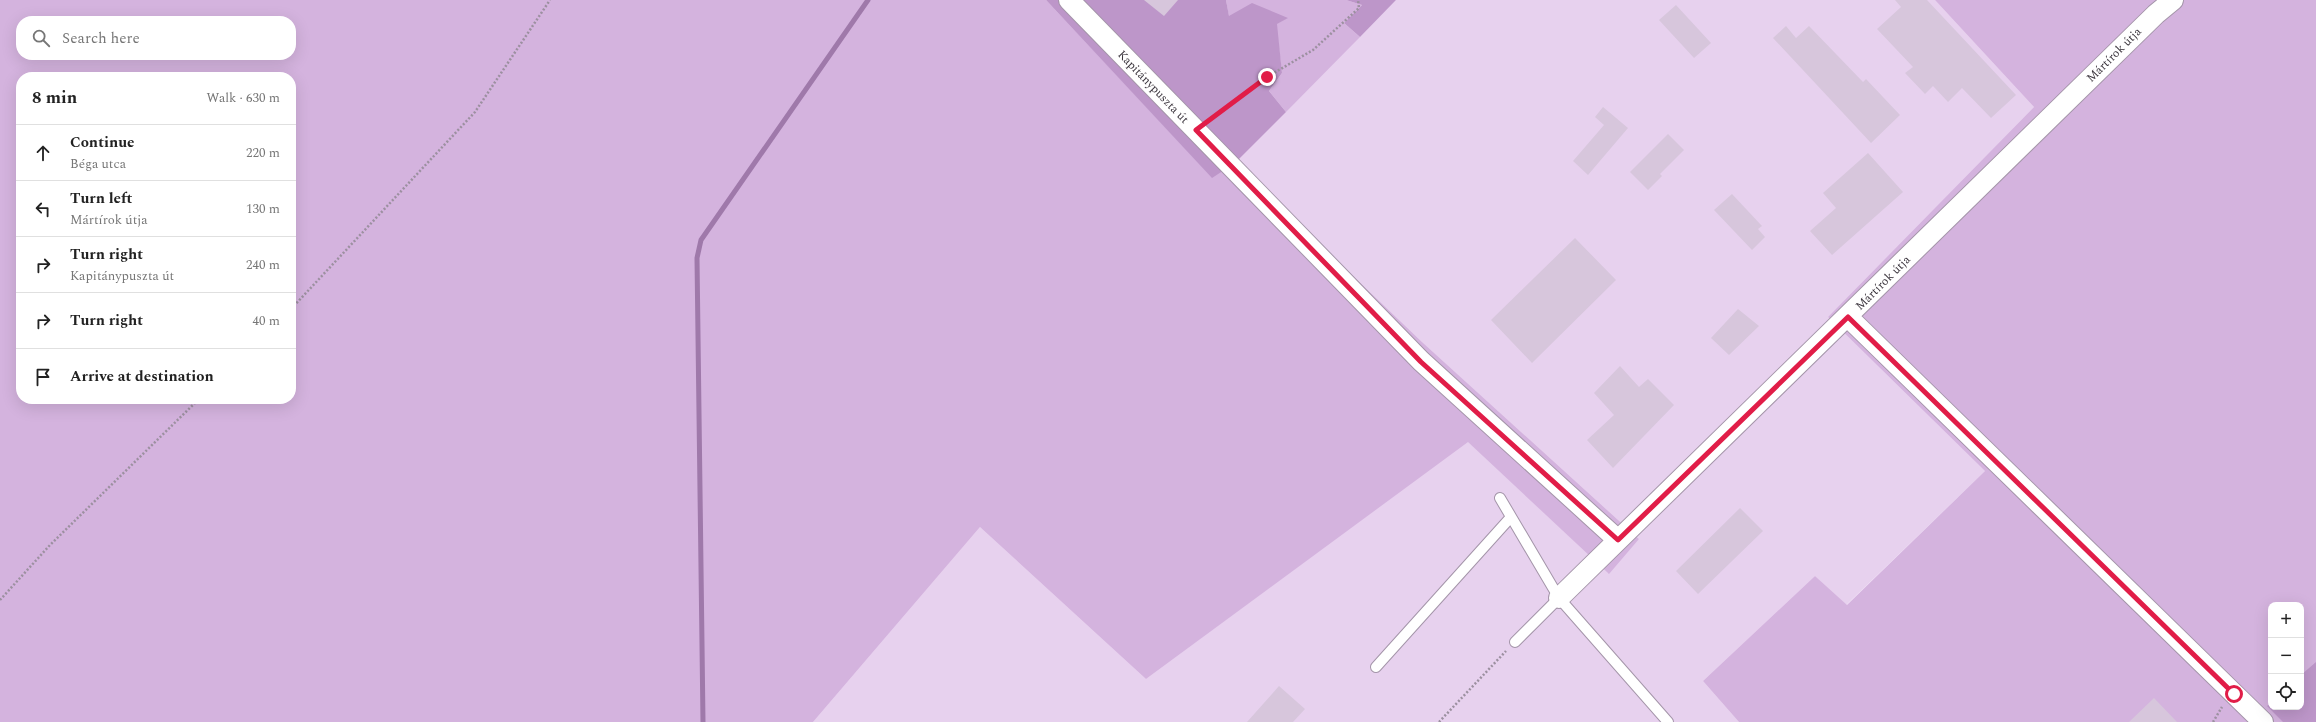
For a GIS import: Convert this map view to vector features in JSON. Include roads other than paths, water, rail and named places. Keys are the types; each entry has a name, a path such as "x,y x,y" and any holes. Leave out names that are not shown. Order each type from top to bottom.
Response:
{"street":[{"name":"Kapitánypuszta út","path":"1069,0 1421,362 1618,540"},
{"name":"Mártírok útja","path":"1559,598 1848,317 2156,14 2173,0"},
{"path":"1848,317 2263,722"}],"lane":[{"path":"1500,498 1559,598 1668,722"},
{"path":"1376,667 1511,517"},
{"path":"1515,642 1559,598"}],"waterway":[{"path":"703,722 697,258 701,240 868,0"}]}
